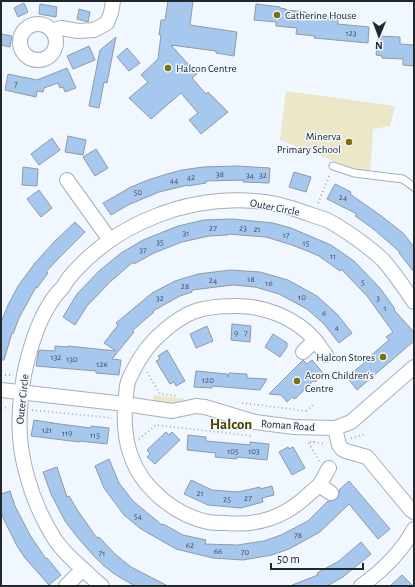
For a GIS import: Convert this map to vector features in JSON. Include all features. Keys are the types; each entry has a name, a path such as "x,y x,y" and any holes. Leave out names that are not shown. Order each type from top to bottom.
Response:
{"street":[{"path":"52,31 61,28 78,31 94,30 106,23 111,13 113,1"},
{"path":"67,180 110,240"},
{"name":"Outer Circle","path":"102,586 70,558 55,539 42,515 31,491 25,469 20,449 19,426 26,365 39,323 49,304 74,272 89,257 110,240 152,217 190,205 220,201 255,201 292,208 313,215 326,220 356,238 382,260 401,282 414,302"},
{"path":"326,355 315,340 302,328 293,321 280,315 243,306 209,307 192,312 174,323 156,337 144,351 135,367 127,386 124,419 130,456 141,475 158,496 177,510 208,522 240,524 261,522 292,508 319,485 336,459 346,451 367,457 414,512"},
{"path":"303,352 315,340"},
{"name":"Roman Road","path":"1,390 125,404 172,411 196,406 205,407 255,422 294,427 335,428 351,422 414,367"},
{"path":"335,428 339,445 336,459"},
{"path":"319,485 331,493"},
{"path":"361,586 373,577 388,562 401,548 414,529"},
{"path":"66,586 83,569"}],"lane":[{"path":"333,166 354,173 403,179 414,187"}],"path":[{"path":"313,215 333,166"},
{"path":"306,411 313,405"},
{"path":"1,407 124,419"},
{"path":"128,447 156,425 255,436"},
{"path":"314,442 317,427"},
{"path":"329,444 308,442 322,466 336,459"}],"shaded area":[{"name":"Minerva Primary School","path":"286,91 395,106 390,126 373,129 370,175 280,140"},
{"path":"154,395 184,399 184,409 151,408"}],"building":[{"name":"Halcon Centre","path":"168,1 193,1 190,25 237,32 234,56 216,53 216,51 171,45 197,74 192,78 206,94 208,92 228,112 201,134 189,120 198,113 181,93 151,119 129,98 148,82 141,75 158,59 161,20 165,20"},
{"path":"24,3 28,12 18,17 14,8"},
{"path":"40,4 57,7 56,17 39,14"},
{"path":"256,4 306,12 306,15 338,18 338,24 369,27 368,43 314,38 315,36 296,34 297,28 276,26 276,22 254,20"},
{"path":"79,9 90,12 88,22 77,19"},
{"path":"1,34 12,36 10,47 1,45"},
{"path":"378,36 400,37 400,44 414,45 414,66 403,65 403,59 382,58 382,56 376,55"},
{"path":"116,37 107,83 104,82 99,108 89,106 100,50"},
{"path":"89,46 95,60 73,69 67,56"},
{"path":"127,48 140,63 129,71 117,57"},
{"path":"67,68 76,88 65,92 63,87 60,88 58,83 44,88 43,92 37,91 36,97 5,90 8,74 37,80"},
{"path":"68,136 86,140 83,155 65,152"},
{"path":"52,138 60,150 39,165 31,154"},
{"path":"96,149 108,168 95,176 83,157"},
{"path":"237,166 270,168 269,183 243,182 244,180 206,181 206,183 188,185 159,192 128,205 111,215 103,203 131,187 167,174 203,167"},
{"path":"23,167 38,169 37,186 22,185"},
{"path":"294,172 311,177 306,192 289,187"},
{"path":"335,184 351,192 350,194 403,233 414,247 414,272 399,253 400,252 371,227 355,216 357,214 327,199"},
{"path":"39,190 52,208 41,217 27,199"},
{"path":"232,219 273,223 291,228 331,245 354,261 380,288 395,309 394,310 414,332 414,341 357,390 347,377 389,340 386,337 393,332 367,296 341,269 340,271 319,256 292,245 266,237 227,234 228,235 209,236 182,242 154,253 134,264 133,262 110,282 87,306 75,325 63,317 77,294 99,271 121,253 143,240 178,226 204,220"},
{"path":"75,222 85,232 46,272 48,273 37,288 36,287 19,318 13,334 12,333 4,360 1,360 1,322 18,286 35,263"},
{"path":"230,270 260,272 288,280 317,296 337,314 352,333 339,343 324,324 307,309 279,294 255,287 233,285 192,290 192,292 180,296 153,311 154,312 132,331 134,332 112,359 121,360 119,375 96,373 96,371 36,366 39,350 55,351 55,346 116,351 104,343 118,325 116,323 152,293 175,281 198,274"},
{"path":"232,324 251,326 250,342 231,340"},
{"path":"207,326 213,341 196,348 190,334"},
{"path":"273,334 287,343 287,347 280,357 265,347"},
{"path":"167,350 185,381 176,386 174,382 170,384 156,361 160,359 158,356"},
{"name":"Acorn Children's Centre","path":"303,360 307,364 312,360 324,374 315,382 313,381 295,399 292,397 287,402 281,395 269,394"},
{"path":"196,371 227,374 228,377 229,373 247,374 247,378 267,379 260,390 212,386 212,388 194,387"},
{"path":"34,420 91,428 91,426 109,428 107,444 31,436"},
{"path":"166,432 169,435 172,432 180,440 155,464 147,457 150,454 147,450"},
{"path":"188,435 206,437 206,441 250,445 250,442 269,444 267,460 237,457 237,459 215,457 216,453 187,450"},
{"path":"288,447 289,449 293,447 305,468 292,475 279,452"},
{"path":"109,459 119,483 133,501 162,525 163,524 183,535 206,540 205,544 237,545 264,541 281,535 308,521 328,501 335,500 338,497 339,490 349,481 390,529 378,539 349,504 320,532 289,549 272,555 243,560 213,558 176,549 141,529 124,515 104,488 95,466"},
{"path":"57,467 67,497 69,496 97,538 99,537 115,554 131,567 168,586 135,586 113,573 93,555 65,521 51,494 43,472"},
{"path":"191,480 212,490 238,492 272,486 274,495 262,498 263,502 241,508 208,505 184,494"},
{"path":"10,491 15,506 30,535 46,559 47,558 61,575 49,585 25,558 4,520 1,511 1,494"},
{"path":"361,542 371,554 343,577 327,586 292,586 318,575 317,573 339,561"},
{"path":"402,575 413,586 390,586"}],"place":[{"name":"Catherine House","path":"277,15"},
{"name":"Halcon Centre","path":"168,68"},
{"name":"Minerva Primary School","path":"349,142"},
{"name":"Halcon Stores","path":"383,357"},
{"name":"Acorn Children's Centre","path":"297,381"}],"district":[{"name":"Halcon","path":"231,424"}]}
